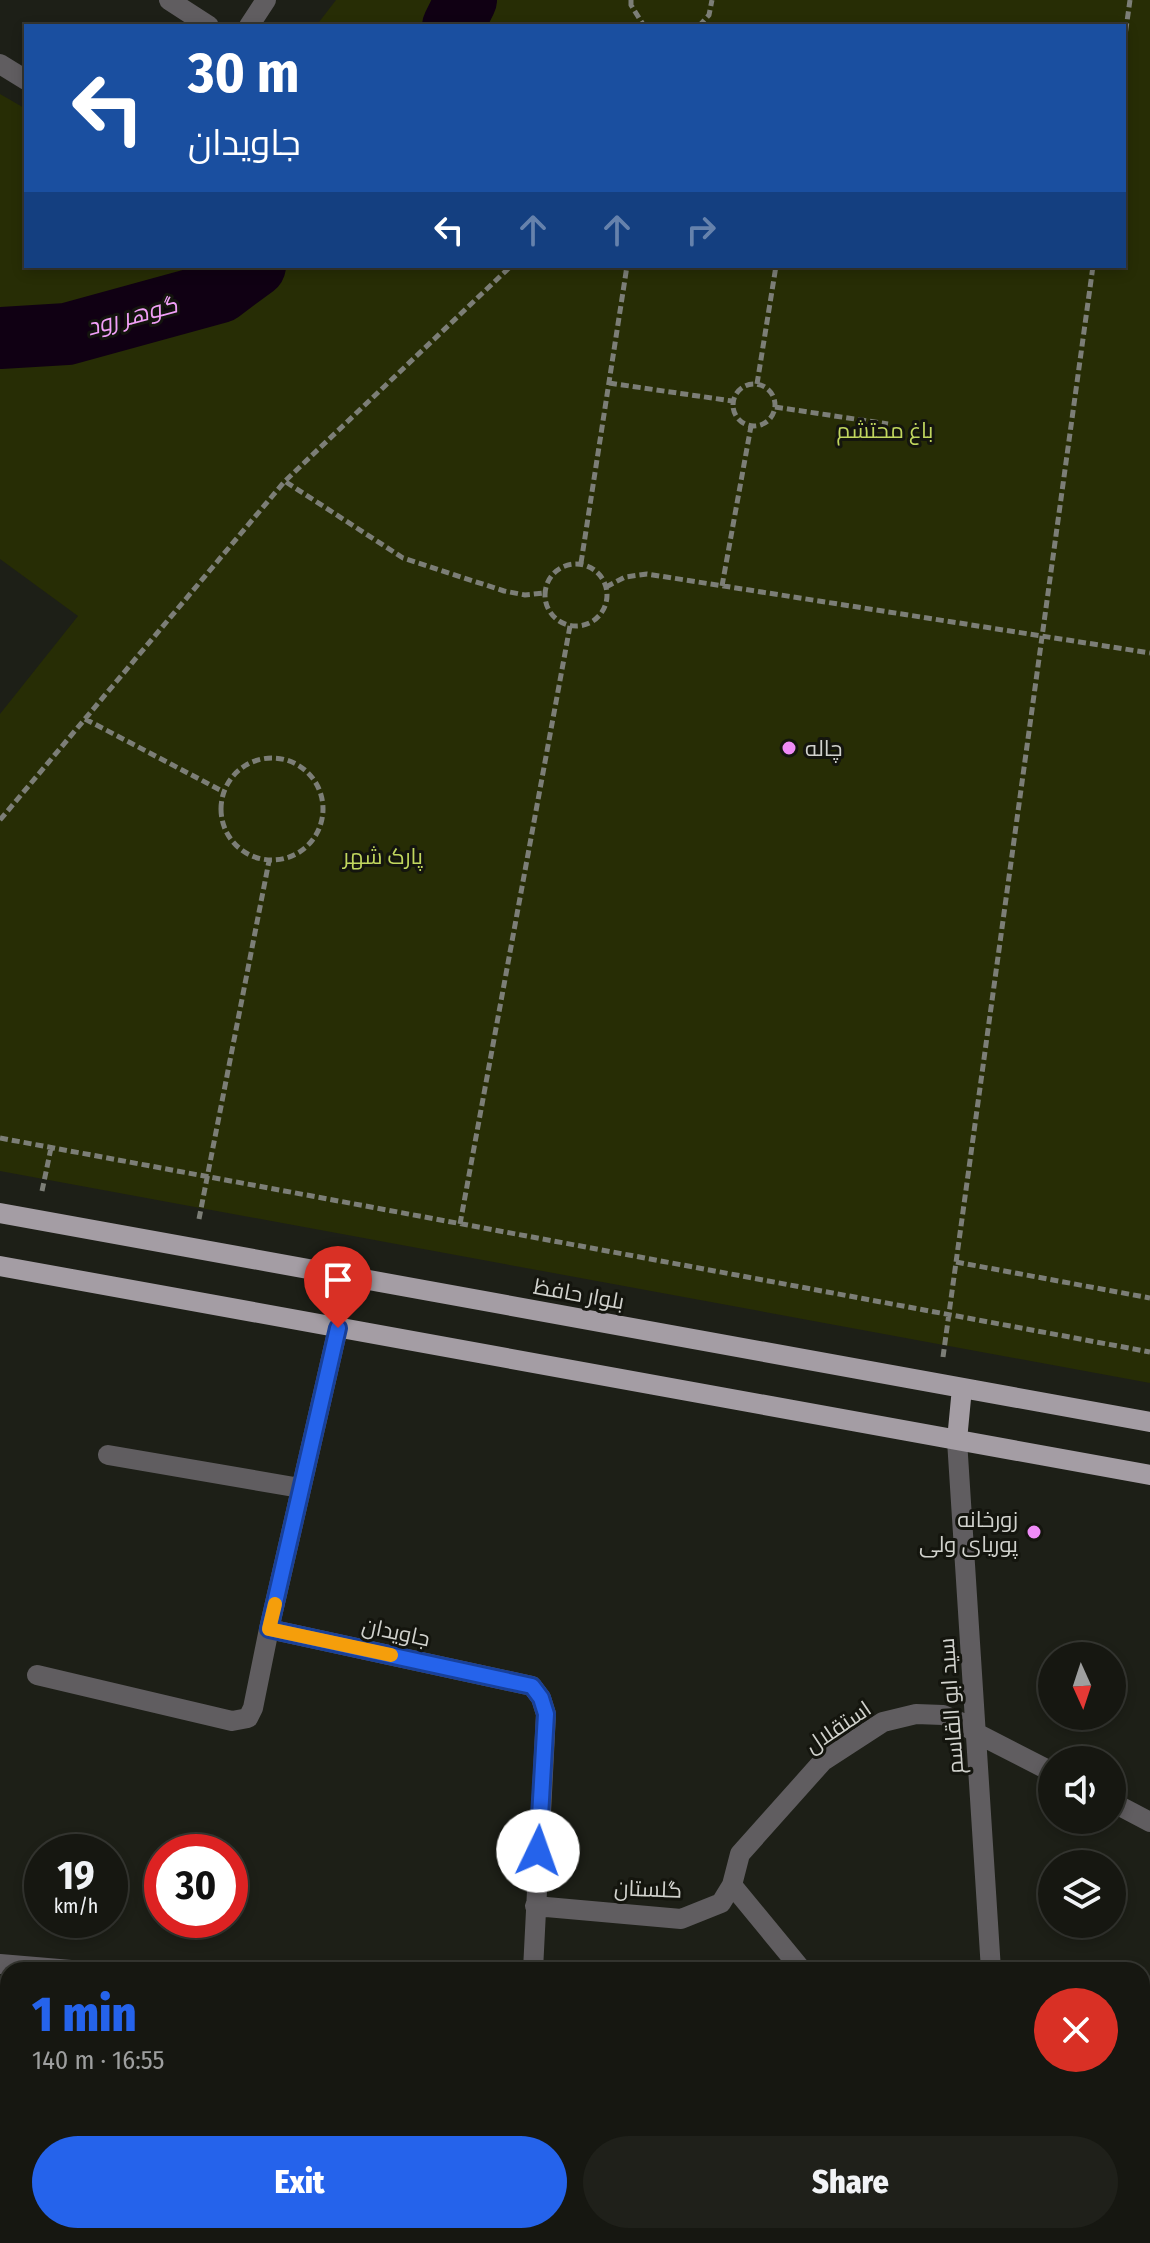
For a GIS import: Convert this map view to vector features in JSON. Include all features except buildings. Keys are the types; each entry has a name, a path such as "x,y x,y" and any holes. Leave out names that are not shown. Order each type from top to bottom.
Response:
{"main road":[{"name":"بلوار حافظ","path":"0,1213 1150,1422"},
{"path":"0,1266 1150,1475"},
{"path":"957,1440 962,1388"}],"street":[{"path":"169,0 206,24"},
{"path":"250,24 266,0"},
{"path":"0,64 24,79"},
{"path":"37,1675 232,1721 248,1718 253,1708 338,1328"},
{"name":"سید ابو القاسم","path":"957,1440 990,1962"},
{"path":"108,1455 300,1488"},
{"name":"جاویدان","path":"269,1629 532,1686 541,1698 546,1714 533,1962"},
{"name":"استقلال","path":"732,1885 740,1854 823,1761 883,1722 916,1714 943,1715 1038,1765"},
{"path":"1126,1809 1150,1822"},
{"path":"732,1885 795,1962"},
{"name":"گلستان","path":"535,1906 681,1919 721,1903 732,1885"}],"path":[{"path":"631,0 643,24"},
{"path":"701,24 709,15 712,0"},
{"path":"1126,29 1130,0"},
{"path":"0,820 285,481 509,268"},
{"path":"581,563 627,268"},
{"path":"757,384 776,268"},
{"path":"943,1358 1093,268"},
{"path":"609,383 732,401"},
{"path":"757,384 770,392 775,407 767,422 751,426 736,418 732,401 741,388 757,384"},
{"path":"775,407 888,424"},
{"path":"722,586 751,426"},
{"path":"285,481 403,558 504,591 525,595 544,593"},
{"path":"581,563 601,576 606,587 607,599 602,612 594,621 583,625 570,626 559,622 545,604 548,580 556,570 567,564 581,563"},
{"path":"606,587 625,577 647,574 1150,653"},
{"path":"460,1224 570,626"},
{"path":"85,719 224,792"},
{"path":"266,758 294,763 315,781 323,798 323,818 317,835 305,850 288,858 269,861 251,856 235,845 225,829 221,811 224,792 234,776 248,764 266,758"},
{"path":"199,1219 269,861"},
{"path":"0,1138 1150,1352"},
{"path":"42,1191 51,1148"},
{"path":"956,1262 1150,1298"}],"green space":[{"name":"پارک شهر","path":"336,0 1150,0 1150,1383 0,1171 0,714 78,616 0,559 0,94 24,108 24,268 1126,268 1126,24 318,24"}],"waterway":[{"name":"گوهر رود","path":"454,24 466,0"},
{"name":"گوهر رود","path":"0,338 67,334 220,292 252,268"}],"slow traffic":[{"path":"275,1604 269,1629 391,1655"}],"place":[{"name":"چاله","path":"789,748"},
{"name":"زورخانه پوریای ولی","path":"1034,1532"}],"route":[{"path":"338,1328 269,1629 532,1686 541,1698 546,1714 538,1851"}],"park label":[{"name":"باغ محتشم","path":"885,430"}]}
